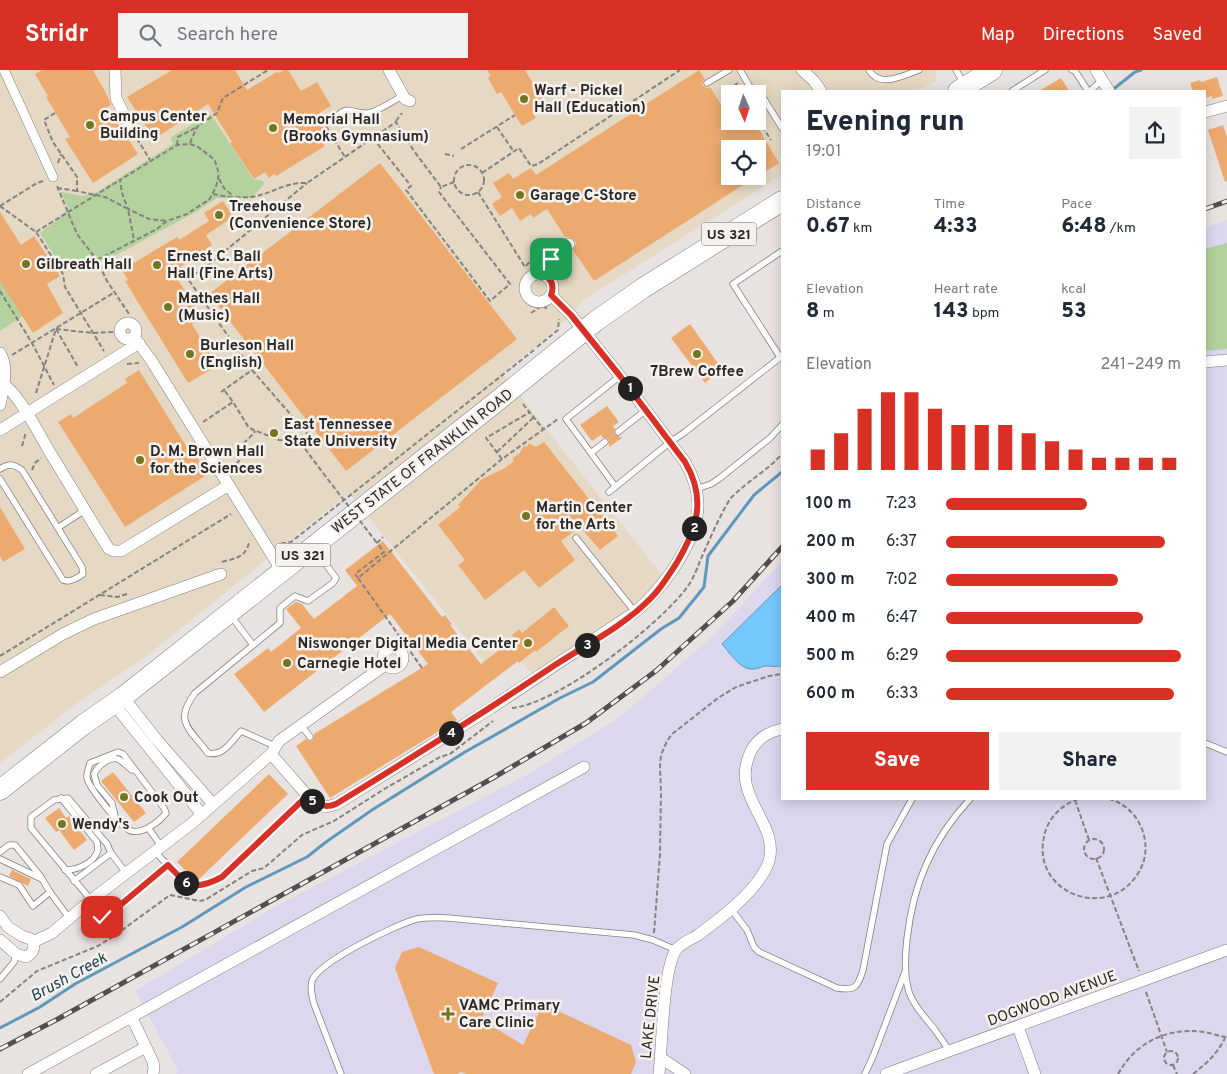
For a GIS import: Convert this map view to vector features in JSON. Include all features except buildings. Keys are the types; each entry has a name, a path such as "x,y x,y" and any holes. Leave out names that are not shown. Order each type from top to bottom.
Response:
{"highway":[{"path":"964,85 992,70"},
{"name":"WEST STATE OF FRANKLIN ROAD","path":"0,790 83,725 119,700 596,321 643,288 781,202"}],"street":[{"path":"4,70 53,177"},
{"path":"115,70 116,98 128,123"},
{"path":"389,70 407,98"},
{"path":"802,70 814,75 821,90"},
{"path":"1206,112 1227,106"},
{"path":"546,276 551,259 563,247 569,244"},
{"path":"537,274 546,276 552,282 551,295 544,301 539,302 530,299 525,291 529,278 537,274"},
{"path":"273,750 313,802 326,807 336,804 491,708 635,612 652,598 666,580 690,537 696,521 698,507 693,476 685,462 620,376 571,315 551,295"},
{"path":"0,430 28,414 136,336 282,571"},
{"path":"0,405 4,385 2,355"},
{"path":"1206,362 1227,360"},
{"path":"4,385 10,388 28,414 109,549 121,551 229,485"},
{"path":"0,672 63,634 94,619 219,569"},
{"path":"33,942 52,933 90,901 191,824 273,750 278,741 385,665"},
{"path":"119,700 213,804"},
{"path":"119,700 153,755 174,778 201,814"},
{"path":"676,950 731,909 761,876 770,853 769,838 747,789 745,767 755,743 764,735 781,729"},
{"path":"28,1074 584,767"},
{"path":"0,916 8,927 22,936 28,937 33,942 33,951 30,955 22,957 0,940"},
{"path":"15,953 14,943 18,937 22,936"},
{"name":"LAKE DRIVE","path":"659,1074 668,976 676,950"},
{"name":"DOGWOOD AVENUE","path":"886,1074 1227,950"},
{"path":"132,1018 153,1062 153,1074"},
{"path":"1018,1027 1035,1074"},
{"path":"96,1074 146,1047"},
{"path":"661,1058 684,1074"}],"lane":[{"path":"707,83 729,70"},
{"path":"740,70 749,85"},
{"path":"869,70 875,77 887,80 920,70"},
{"path":"1014,90 1045,70"},
{"path":"1072,70 1075,71 1088,90"},
{"path":"1091,90 1104,82"},
{"path":"336,118 341,112 347,110 370,113 407,98"},
{"path":"766,102 781,126"},
{"path":"608,492 669,442 685,432 781,356 733,284 781,253"},
{"path":"615,486 592,452 566,419 620,376"},
{"path":"618,432 646,410"},
{"path":"696,488 711,484 720,478 770,438 781,426"},
{"path":"592,452 605,442"},
{"path":"0,469 7,465 14,465 22,470 82,567 83,574 75,579 63,580 0,479"},
{"path":"58,527 84,510"},
{"path":"576,538 635,612"},
{"path":"273,750 241,731 220,753 208,753 184,722 184,716 188,702 195,693 280,623 280,608 295,596 308,601 333,583 336,578 313,547"},
{"path":"229,613 253,645"},
{"path":"301,725 310,737"},
{"path":"1206,743 1227,752"},
{"path":"118,752 123,754 166,813 149,829 129,830 115,816 90,787 87,778 90,763 118,752"},
{"path":"149,829 168,865 184,882 188,884 206,884 222,877 307,796"},
{"path":"62,798 97,842 98,850 94,857 82,867 75,870 65,870"},
{"path":"126,873 110,853 107,844 68,798 54,800 31,817 31,828 102,917 106,917 168,865"},
{"path":"731,909 747,930 754,947 759,952 837,988 848,990 854,988 858,984 863,970 887,844 911,800"},
{"path":"950,1052 918,1009 909,992 905,970 909,920 917,886 927,861 942,836 958,812 969,800"},
{"path":"0,852 9,845 15,845 69,918"},
{"path":"74,881 110,853"},
{"path":"0,859 42,879"},
{"path":"0,877 18,885 33,906 50,892"},
{"path":"341,1074 314,1004 311,993 312,980 319,970 332,961 387,930 428,917 634,935 676,950"},
{"path":"0,979 14,962 15,953"},
{"path":"865,1074 905,970"}],"path":[{"path":"177,145 178,137 217,113 223,98 268,70"},
{"path":"482,173 519,148 531,166 538,164 680,70"},
{"path":"735,85 739,82"},
{"path":"55,113 44,120 53,142 76,177 77,191"},
{"path":"303,446 311,438 252,370 188,279 207,266 308,183 396,122 402,113"},
{"path":"461,149 515,115"},
{"path":"322,120 345,157"},
{"path":"396,122 414,151 441,187"},
{"path":"190,144 197,127"},
{"path":"497,127 514,152"},
{"path":"764,130 770,140"},
{"path":"373,138 412,186 406,190 490,301 510,284 439,192 441,187"},
{"path":"36,232 177,145 190,144 206,151 215,161 219,179 224,188 234,196"},
{"path":"446,154 454,156"},
{"path":"465,166 475,167 482,173 484,182 478,192 471,195 457,190 454,182 457,171 465,166"},
{"path":"53,177 77,234 97,260 129,314"},
{"path":"97,260 157,229 168,221 187,214 213,194 219,179"},
{"path":"120,180 134,240"},
{"path":"213,194 224,197 252,196 294,182 308,183"},
{"path":"441,187 454,182"},
{"path":"36,183 0,206 36,232 62,274 65,286 107,356"},
{"path":"58,188 110,199 149,219 168,221"},
{"path":"478,192 525,267 533,258"},
{"path":"0,291 32,343 55,387"},
{"path":"2,355 11,356 115,292"},
{"path":"531,313 540,308 552,309"},
{"path":"281,543 291,542 558,330 559,319 556,314"},
{"path":"56,328 92,333 114,332"},
{"path":"34,400 56,328"},
{"path":"56,328 80,372"},
{"path":"121,364 147,363"},
{"path":"221,392 252,370"},
{"path":"225,391 249,428 279,440 295,441 303,446 384,552 355,574 422,668"},
{"path":"205,420 233,402"},
{"path":"523,404 543,429"},
{"path":"502,459 486,438 530,412"},
{"path":"497,452 534,417"},
{"path":"358,578 502,459 558,419"},
{"path":"22,446 26,427"},
{"path":"230,468 239,462 241,448 255,431"},
{"path":"35,463 45,455"},
{"path":"0,656 231,514"},
{"path":"377,543 383,537"},
{"path":"219,569 243,555 249,543"},
{"path":"100,595 118,596 132,593"},
{"path":"652,940 660,854 660,766 661,755 666,741 695,715 736,687 769,676 781,674"},
{"path":"1074,800 1056,812 1045,831 1042,848 1045,865 1050,875 1058,884 1072,894 1088,898 1100,898 1111,896 1129,885 1143,862 1146,846 1144,835 1134,815 1127,808 1112,800"},
{"path":"1076,800 1089,840"},
{"path":"1098,839 1103,845 1103,853 1096,858 1090,857 1085,853 1085,846 1089,840 1098,839"},
{"path":"1096,858 1167,1052"},
{"path":"1118,1074 1133,1053 1144,1044 1161,1035 1179,1031 1202,1031 1226,1038 1219,1050 1193,1074"},
{"path":"1167,1052 1172,1051 1177,1055 1177,1062 1173,1065"},
{"path":"1167,1052 1164,1060 1169,1065 1173,1065"},
{"path":"1173,1065 1177,1074"}],"shaded area":[{"name":"East Tennessee State University","path":"0,70 935,70 937,80 916,90 781,90 781,176 585,299 555,331 502,373 666,580 652,598 535,678 506,642 484,661 349,493 148,655 76,704 0,763"},
{"path":"1227,220 1227,1074 176,1074 178,1070 135,991 271,909 532,772 620,717 714,635 781,562 781,800 1206,800 1206,228"}],"green space":[{"path":"210,113 253,179 263,181 264,184 252,198 217,198 194,213 105,261 89,261 65,273 40,233 59,219 68,208 61,192 83,196 97,192 173,144 170,138"},
{"path":"1227,243 1227,349 1206,351 1206,249"},
{"path":"0,280 23,316 0,331"}],"water":[{"path":"781,586 781,666 764,666 749,669 736,661 722,644"}],"waterway":[{"name":"Brush Creek","path":"1112,90 1135,72 1141,70"},
{"name":"Brush Creek","path":"0,1028 40,1007 75,984 182,927 246,887 307,857 372,810 465,752 560,698 593,682 661,629 679,618 704,587 708,556 754,495 781,473"}],"railway":[{"path":"1206,209 1227,201"},
{"path":"0,1049 56,1020 493,778 586,723 657,670 733,601 781,548"}],"place":[{"name":"Warf - Pickel Hall (Education)","path":"524,99"},
{"name":"Campus Center Building","path":"90,125"},
{"name":"Memorial Hall (Brooks Gymnasium)","path":"273,128"},
{"name":"Garage C-Store","path":"520,195"},
{"name":"Treehouse (Convenience Store)","path":"219,215"},
{"name":"Gilbreath Hall","path":"26,264"},
{"name":"Ernest C. Ball Hall (Fine Arts)","path":"157,265"},
{"name":"Mathes Hall (Music)","path":"168,307"},
{"name":"Burleson Hall (English)","path":"190,354"},
{"name":"7Brew Coffee","path":"697,354"},
{"name":"East Tennessee State University","path":"274,433"},
{"name":"D. M. Brown Hall for the Sciences","path":"140,460"},
{"name":"Martin Center for the Arts","path":"526,516"},
{"name":"Niswonger Digital Media Center","path":"528,643"},
{"name":"Carnegie Hotel","path":"287,663"},
{"name":"Cook Out","path":"124,797"},
{"name":"Wendy's","path":"62,824"},
{"name":"VAMC Primary Care Clinic","path":"448,1014"}],"route":[{"path":"102,917 106,917 168,865 188,884 206,884 222,877 307,796 313,802 326,807 336,804 491,708 619,624 652,598 666,580 680,557 696,521 698,507 693,476 685,462 620,376 571,315 551,295 553,291 552,282 546,276 551,259"}]}
